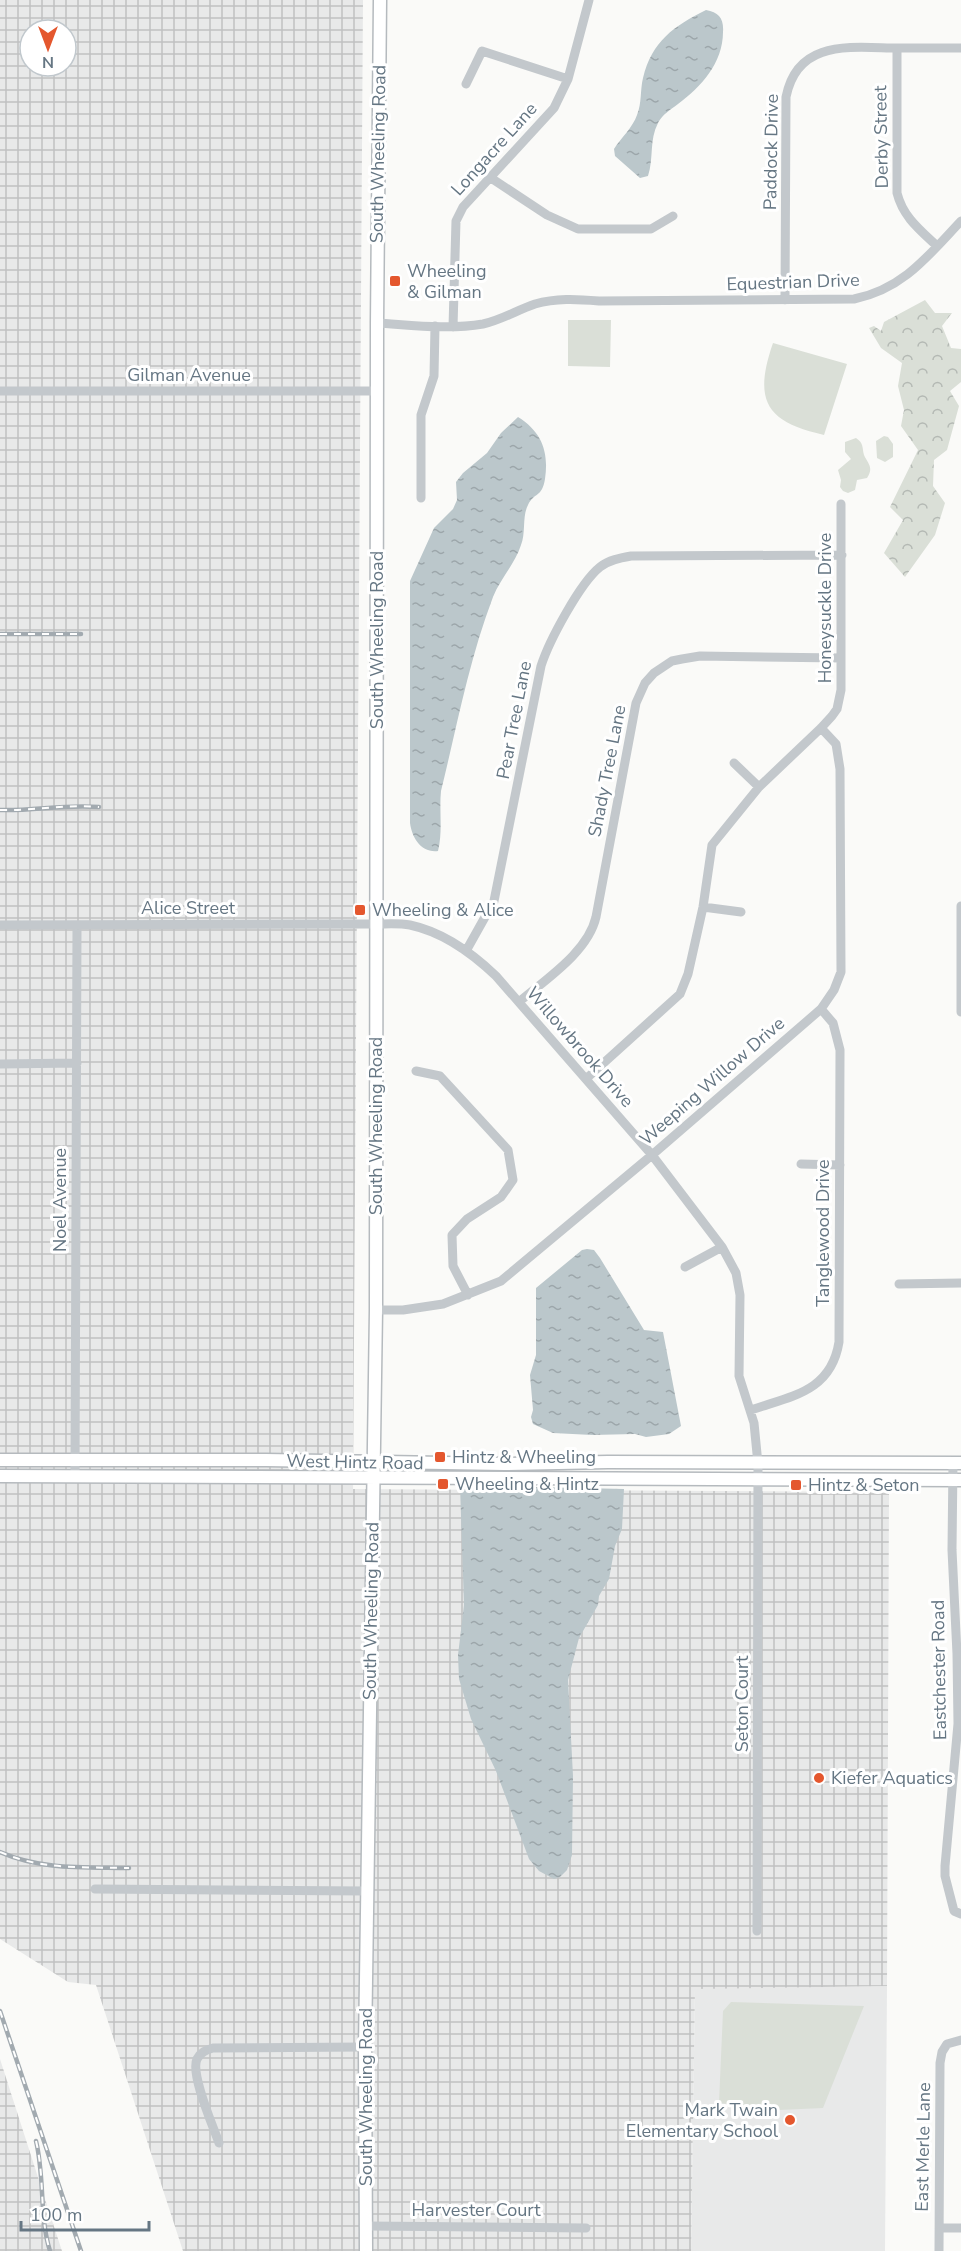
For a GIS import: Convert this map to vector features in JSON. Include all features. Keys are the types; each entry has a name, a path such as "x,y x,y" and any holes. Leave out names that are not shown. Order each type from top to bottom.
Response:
{"main road":[{"name":"South Wheeling Road","path":"366,2251 365,2047 376,1310 377,323 380,0"},
{"name":"West Hintz Road","path":"0,1460 957,1463"},
{"name":"West Hintz Road","path":"0,1476 957,1480"}],"street":[{"name":"Longacre Lane","path":"453,327 456,221 462,207 554,108 568,79 589,0"},
{"name":"Paddock Drive","path":"785,300 786,102 789,84 796,71 805,62 824,50 842,47 961,48"},
{"name":"Derby Street","path":"897,48 897,193 908,218 937,246"},
{"path":"466,84 482,51 568,79"},
{"path":"491,178 547,215 578,229 651,229 673,216"},
{"name":"Equestrian Drive","path":"377,323 453,327 482,324 505,318 533,305 559,299 840,300 873,295 905,278 961,221"},
{"path":"422,498 421,415 434,376 435,326"},
{"name":"Gilman Avenue","path":"0,391 378,391"},
{"name":"Honeysuckle Drive","path":"587,1078 680,994 688,974 703,907 712,845 759,787 821,728 837,709 840,699 841,658 841,504"},
{"name":"Pear Tree Lane","path":"466,951 494,901 541,666 546,651 594,573 611,561 631,556 842,555"},
{"name":"Shady Tree Lane","path":"519,1002 581,948 591,934 636,703 645,683 654,673 672,661 700,656 841,658"},
{"name":"Weeping Willow Drive","path":"376,1310 403,1310 443,1304 501,1281 821,1009 834,990 841,972 840,769 836,744 821,728"},
{"path":"734,763 759,787"},
{"path":"961,906 961,1012"},
{"path":"703,907 741,912"},
{"name":"Alice Street","path":"0,925 376,924"},
{"name":"Willowbrook Drive","path":"376,924 408,925 437,933 487,967 587,1078 652,1155 722,1247 736,1273 740,1295 739,1376 751,1410 759,1478"},
{"name":"Noel Avenue","path":"75,1475 77,925"},
{"name":"Tanglewood Drive","path":"751,1410 812,1388 826,1375 837,1354 839,1342 840,1050 833,1023 821,1009"},
{"path":"0,1064 77,1063"},
{"path":"416,1071 440,1076 508,1150 513,1180 501,1197 467,1219 452,1235 453,1266 468,1295"},
{"path":"801,1164 840,1165"},
{"path":"685,1267 722,1247"},
{"path":"899,1284 961,1283"},
{"name":"Eastchester Road","path":"957,1463 958,1724 945,1866 945,1876 957,1912"},
{"name":"Seton Court","path":"757,1931 759,1478"},
{"path":"95,1889 367,1891"},
{"name":"East Merle Lane","path":"939,2251 940,2063 942,2052 947,2044 961,2040"},
{"path":"219,2143 196,2073 198,2058 204,2051 213,2048 365,2047"},
{"name":"Harvester Court","path":"366,2226 586,2228"},
{"path":"939,2228 961,2228"}],"shaded area":[{"path":"0,0 363,0 353,1489 889,1492 887,1986 695,1989 691,2251 183,2251 96,1985 68,1982 0,1939"},
{"name":"Mark Twain Elementary School","path":"887,1986 885,2251 691,2251 695,1988"},
{"path":"0,2059 44,2196 62,2251 0,2251"}],"green space":[{"path":"925,300 935,313 952,313 942,326 951,348 961,349 961,382 950,391 959,406 947,450 934,460 933,486 945,503 935,535 905,577 884,553 903,520 890,507 918,450 901,426 904,410 898,386 902,363 881,348 869,328 874,326 881,331 884,322"},
{"path":"568,320 611,320 610,367 568,366"},
{"path":"773,343 847,364 824,435 789,423 769,406 764,380"},
{"path":"884,436 888,437 893,444 893,457 885,462 877,458 876,441"},
{"path":"856,438 862,444 870,471 867,478 857,480 855,490 848,493 840,487 841,480 838,470 851,459 845,452 845,442"},
{"path":"731,2002 864,2006 823,2108 779,2110 719,2103 723,2011"}],"water":[{"path":"706,10 717,14 723,23 719,54 702,82 660,120 653,136 648,176 640,178 615,156 614,149 635,119 640,106 642,83 647,65 658,44 666,36 684,22"},
{"path":"518,417 533,429 542,444 546,460 545,479 542,489 530,501 526,509 521,545 493,597 477,645 441,791 438,851 427,850 418,843 410,823 410,581 434,528 453,509 457,500 456,482 487,453 501,433"},
{"path":"582,1250 594,1250 600,1258 644,1330 663,1332 681,1426 669,1434 646,1437 635,1434 553,1433 533,1424 530,1375 536,1355 536,1288"},
{"path":"460,1485 624,1489 622,1529 615,1546 609,1579 599,1596 598,1605 579,1638 568,1680 573,1776 572,1855 567,1870 554,1879 539,1871 529,1859 496,1771 471,1719 459,1679 458,1655 464,1605"}],"railway":[{"path":"0,634 81,634"},
{"path":"0,810 99,807"},
{"path":"0,1852 47,1865 129,1868"},
{"path":"0,2011 81,2251"},
{"path":"36,2141 44,2224 50,2251"}],"place":[{"name":"Wheeling & Gilman","path":"395,281"},
{"name":"Wheeling & Alice","path":"360,910"},
{"name":"Hintz & Wheeling","path":"440,1457"},
{"name":"Wheeling & Hintz","path":"443,1484"},
{"name":"Hintz & Seton","path":"796,1485"},
{"name":"Kiefer Aquatics","path":"819,1778"},
{"name":"Mark Twain Elementary School","path":"790,2120"}]}
